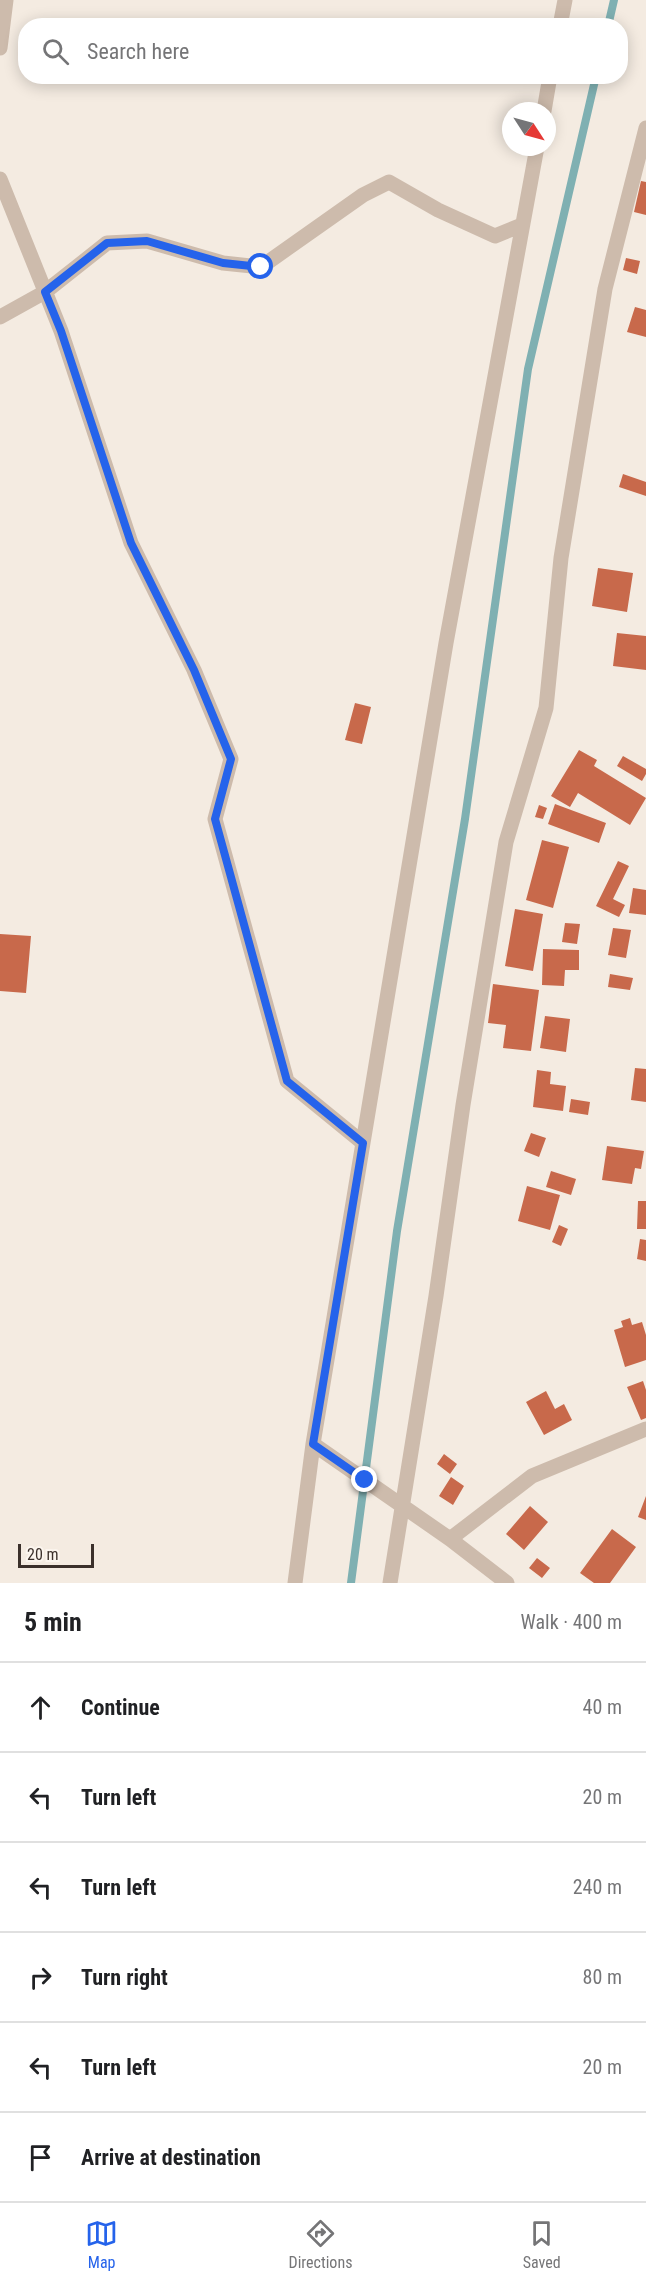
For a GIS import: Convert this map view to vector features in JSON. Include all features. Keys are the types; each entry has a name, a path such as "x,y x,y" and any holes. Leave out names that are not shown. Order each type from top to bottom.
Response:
{"street":[{"path":"0,48 6,0"},
{"path":"562,18 565,0"},
{"path":"546,102 549,84"},
{"path":"390,1583 436,1296 463,1105 506,842 546,708 561,558 604,289 646,128"},
{"path":"295,1583 313,1444 446,643 535,156"},
{"path":"0,179 61,331 131,543 194,670 231,759 215,819 287,1081 363,1143"},
{"path":"0,317 45,292 107,243 147,241 223,263 261,267 363,195 389,182 438,210 495,236 522,225"},
{"path":"450,1539 532,1476 646,1430"},
{"path":"313,1444 450,1539 507,1583"}],"building":[{"path":"641,181 646,182 646,215 634,212"},
{"path":"626,258 640,261 637,274 623,270"},
{"path":"635,307 646,310 646,337 627,332"},
{"path":"623,474 646,482 646,496 619,487"},
{"path":"598,568 633,573 627,612 592,606"},
{"path":"617,633 646,636 646,670 613,666"},
{"path":"355,703 371,707 362,744 345,740"},
{"path":"579,750 597,760 594,766 646,798 630,825 578,793 570,807 551,796"},
{"path":"623,756 646,769 642,781 617,766"},
{"path":"555,804 606,823 599,843 548,824"},
{"path":"539,805 547,808 543,819 535,817"},
{"path":"542,840 569,847 553,908 526,900"},
{"path":"618,861 629,866 613,899 625,905 619,917 596,906"},
{"path":"633,888 646,890 646,915 629,913"},
{"path":"515,909 543,914 533,971 505,966"},
{"path":"565,923 580,924 577,944 562,942"},
{"path":"613,928 631,930 626,958 608,955"},
{"path":"0,934 31,936 26,993 0,991"},
{"path":"543,949 579,950 579,970 565,970 564,986 542,985"},
{"path":"610,974 633,978 630,990 608,987"},
{"path":"493,984 539,990 531,1051 503,1048 506,1025 488,1023"},
{"path":"545,1016 570,1019 566,1052 540,1048"},
{"path":"635,1068 646,1069 646,1102 631,1100"},
{"path":"537,1070 551,1072 550,1084 566,1086 563,1111 533,1107"},
{"path":"571,1099 590,1102 588,1115 569,1112"},
{"path":"531,1133 546,1138 539,1157 524,1151"},
{"path":"607,1146 644,1151 641,1169 635,1168 632,1184 602,1180"},
{"path":"551,1171 576,1179 571,1195 546,1187"},
{"path":"527,1186 560,1195 550,1230 518,1221"},
{"path":"638,1201 646,1201 646,1229 637,1229"},
{"path":"559,1225 568,1229 561,1246 552,1242"},
{"path":"640,1239 646,1240 646,1261 637,1259"},
{"path":"630,1318 632,1325 642,1322 646,1335 646,1360 625,1367 614,1330 623,1327 621,1321"},
{"path":"643,1381 646,1390 646,1418 641,1420 627,1387"},
{"path":"546,1391 555,1409 564,1404 572,1420 544,1435 526,1402"},
{"path":"444,1454 457,1464 450,1474 437,1464"},
{"path":"451,1477 464,1486 453,1505 439,1496"},
{"path":"646,1496 646,1520 638,1517"},
{"path":"530,1506 548,1522 524,1550 506,1534"},
{"path":"612,1529 636,1547 610,1583 594,1583 580,1573"},
{"path":"537,1558 550,1568 542,1578 529,1568"}],"waterway":[{"path":"610,18 614,0"},
{"path":"351,1583 397,1231 465,819 528,369 594,84"}],"route":[{"path":"261,267 223,263 147,241 107,243 45,292 61,331 131,543 194,670 231,759 215,819 287,1081 363,1143 313,1444 365,1480"}]}
